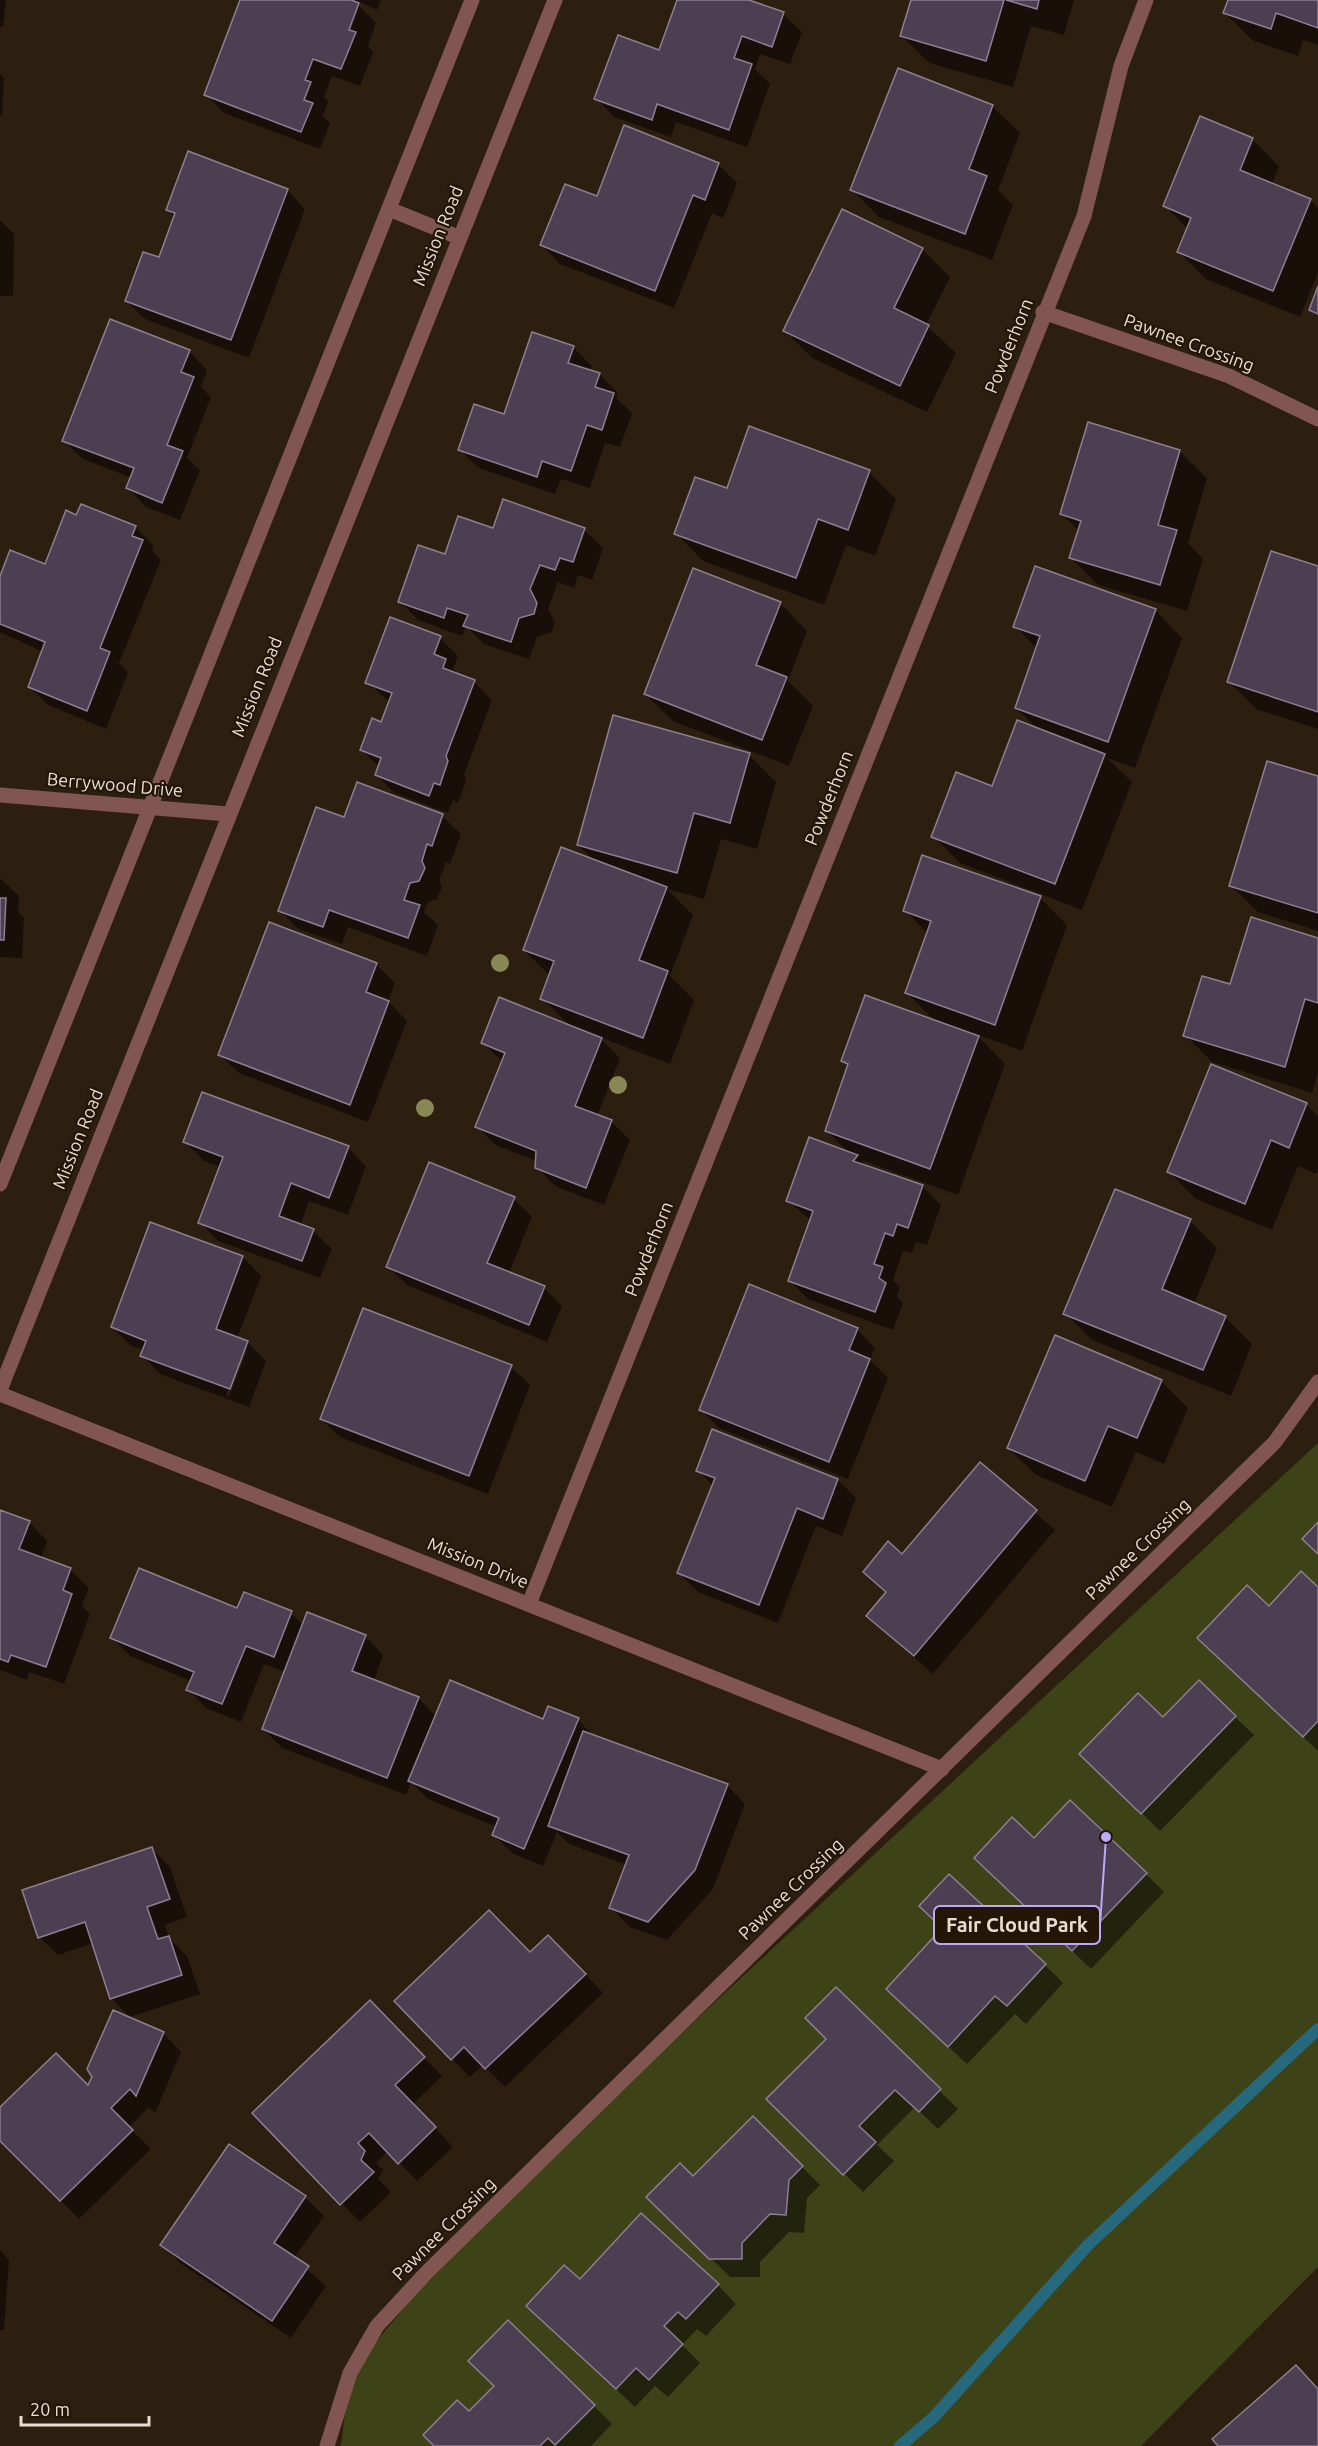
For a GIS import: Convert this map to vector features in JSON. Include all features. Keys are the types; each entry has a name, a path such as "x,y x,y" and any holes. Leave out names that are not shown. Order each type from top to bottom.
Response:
{"street":[{"path":"0,1184 472,0"},
{"name":"Mission Road","path":"0,1392 458,237 555,0"},
{"name":"Powderhorn","path":"529,1604 1043,312 1084,216 1120,66 1146,0"},
{"path":"389,209 458,237"},
{"name":"Pawnee Crossing","path":"1043,312 1228,376 1318,419"},
{"name":"Berrywood Drive","path":"0,795 228,814"},
{"name":"Pawnee Crossing","path":"327,2446 350,2373 384,2318 427,2272 1275,1442 1318,1382"},
{"name":"Mission Drive","path":"0,1392 942,1768"}],"green space":[{"path":"1318,1443 1318,2267 1141,2446 341,2446 350,2373 468,2231"}],"building":[{"path":"240,0 351,0 359,3 349,30 356,32 341,69 313,59 305,80 311,82 304,100 313,103 301,132 204,95"},
{"path":"677,0 749,0 784,12 772,47 742,36 734,58 752,64 729,130 657,104 652,120 594,99 618,35 659,50"},
{"path":"911,0 1004,0 986,61 900,36"},
{"path":"1006,0 1039,0 1037,9"},
{"path":"1228,0 1318,0 1318,28 1276,13 1271,29 1223,13"},
{"path":"898,68 993,105 969,169 987,176 965,234 850,190"},
{"path":"1200,116 1253,138 1240,170 1311,199 1273,291 1177,252 1191,218 1163,206"},
{"path":"624,125 719,163 705,200 693,195 655,291 540,245 565,184 597,196"},
{"path":"188,151 288,189 231,340 125,301 143,252 159,257 175,213 166,210"},
{"path":"842,209 923,248 894,308 929,325 900,386 783,331"},
{"path":"1318,286 1318,314 1309,310"},
{"path":"110,319 190,350 181,372 194,377 167,445 183,451 162,503 126,488 134,468 62,441"},
{"path":"532,332 574,346 568,363 600,373 595,387 614,393 602,430 587,425 571,471 542,461 537,477 458,450 474,404 504,414"},
{"path":"1088,422 1180,450 1158,525 1177,530 1160,585 1069,558 1081,521 1060,514"},
{"path":"749,426 870,470 848,530 818,519 796,578 674,534 695,477 727,488"},
{"path":"503,499 585,528 573,562 560,558 555,570 540,565 530,589 537,603 534,614 519,618 511,642 463,626 468,615 447,608 444,618 398,602 418,545 445,554 458,516 493,528"},
{"path":"81,504 136,526 132,536 143,540 100,648 110,652 87,711 28,687 45,642 0,624 0,576 10,550 45,564 66,510 76,515"},
{"path":"1271,551 1318,566 1318,712 1227,682"},
{"path":"1035,566 1156,609 1108,742 1015,708 1040,636 1013,627"},
{"path":"693,568 781,602 756,665 787,677 762,740 644,694"},
{"path":"390,617 441,636 434,654 446,659 443,668 475,680 446,756 448,761 440,785 434,783 429,796 375,775 381,758 360,750 372,718 381,722 392,693 365,683"},
{"path":"613,715 750,753 730,823 694,813 677,873 577,845"},
{"path":"1017,720 1105,754 1055,884 931,837 956,772 992,786"},
{"path":"1267,761 1318,776 1318,913 1229,886"},
{"path":"357,782 443,814 432,846 427,844 422,861 425,868 419,881 410,883 404,900 420,905 408,938 329,910 323,927 278,911 316,807 344,817"},
{"path":"561,847 667,887 639,960 668,971 643,1038 540,999 554,961 523,950"},
{"path":"922,855 1041,896 995,1025 905,993 931,921 903,911"},
{"path":"0,898 6,898 4,940 0,940"},
{"path":"1251,917 1318,938 1318,1003 1305,999 1285,1067 1183,1036 1202,976 1230,984"},
{"path":"269,922 377,963 366,992 389,1001 350,1105 218,1055"},
{"path":"865,995 979,1036 930,1169 825,1131 848,1064 841,1061"},
{"path":"499,997 602,1038 575,1106 612,1120 586,1188 535,1168 536,1151 475,1127 505,1053 481,1043"},
{"path":"1211,1064 1307,1103 1289,1148 1271,1140 1245,1204 1167,1172"},
{"path":"202,1092 349,1146 329,1198 291,1183 279,1216 314,1229 302,1261 198,1223 223,1157 183,1142"},
{"path":"809,1137 858,1155 853,1161 923,1185 908,1228 897,1224 893,1236 885,1233 874,1264 883,1267 879,1278 886,1283 875,1312 788,1281 813,1211 786,1201"},
{"path":"429,1162 515,1197 487,1263 545,1286 529,1325 386,1267"},
{"path":"1115,1189 1191,1219 1162,1289 1226,1316 1203,1370 1063,1314"},
{"path":"150,1222 243,1256 216,1329 248,1341 230,1389 140,1356 146,1341 111,1327"},
{"path":"749,1284 858,1328 849,1350 870,1359 829,1462 699,1410"},
{"path":"363,1308 512,1365 469,1476 320,1419"},
{"path":"1055,1335 1162,1380 1137,1438 1108,1426 1085,1481 1007,1448"},
{"path":"712,1429 838,1479 823,1519 797,1508 759,1605 677,1573 715,1478 696,1471"},
{"path":"980,1462 1037,1510 914,1656 866,1616 886,1592 863,1572 888,1541 902,1554"},
{"path":"0,1510 30,1521 19,1549 71,1568 63,1590 72,1594 46,1667 11,1655 8,1662 0,1659"},
{"path":"1318,1522 1318,1554 1302,1539"},
{"path":"139,1568 237,1608 244,1592 292,1611 274,1657 246,1646 222,1704 186,1690 194,1672 110,1638"},
{"path":"1301,1571 1318,1587 1318,1721 1303,1737 1197,1638 1247,1585 1269,1606"},
{"path":"307,1612 366,1635 352,1671 419,1697 387,1778 262,1729"},
{"path":"450,1680 543,1719 548,1706 579,1718 524,1849 492,1835 499,1818 408,1781"},
{"path":"1199,1680 1236,1716 1141,1814 1079,1754 1138,1693 1163,1717"},
{"path":"583,1731 728,1784 695,1870 648,1922 609,1908 629,1855 548,1826"},
{"path":"1070,1800 1147,1873 1072,1951 974,1858 1012,1817 1034,1838"},
{"path":"152,1847 170,1899 147,1907 158,1939 169,1936 182,1975 110,1999 85,1922 38,1938 22,1890"},
{"path":"949,1874 1046,1964 1007,2006 995,1996 948,2047 886,1989 942,1928 919,1906"},
{"path":"489,1910 530,1952 548,1935 586,1974 485,2069 464,2047 451,2060 394,2001"},
{"path":"836,1987 941,2089 919,2112 895,2090 859,2126 876,2142 843,2175 766,2099 826,2039 805,2018"},
{"path":"370,2000 425,2057 395,2085 436,2127 398,2164 369,2133 358,2143 365,2151 361,2160 374,2172 340,2205 252,2113"},
{"path":"113,2010 164,2032 136,2096 130,2089 111,2108 133,2130 60,2201 0,2141 0,2107 56,2053 88,2085 92,2077 87,2069"},
{"path":"753,2116 803,2166 789,2180 786,2215 770,2214 742,2243 742,2259 709,2259 646,2197 680,2163 693,2176"},
{"path":"229,2144 306,2196 274,2243 309,2266 272,2321 160,2245"},
{"path":"641,2213 719,2284 686,2319 678,2312 664,2326 683,2344 649,2380 636,2368 616,2389 526,2306 564,2265 580,2279"},
{"path":"508,2320 595,2405 555,2445 548,2438 540,2446 434,2446 423,2435 457,2400 469,2411 494,2386 468,2361"},
{"path":"1296,2365 1318,2389 1318,2446 1218,2446 1212,2439"}],"waterway":[{"path":"900,2446 934,2417 1088,2245 1318,2029"}],"place":[{"name":"Fair Cloud Park","path":"1106,1837"}]}
